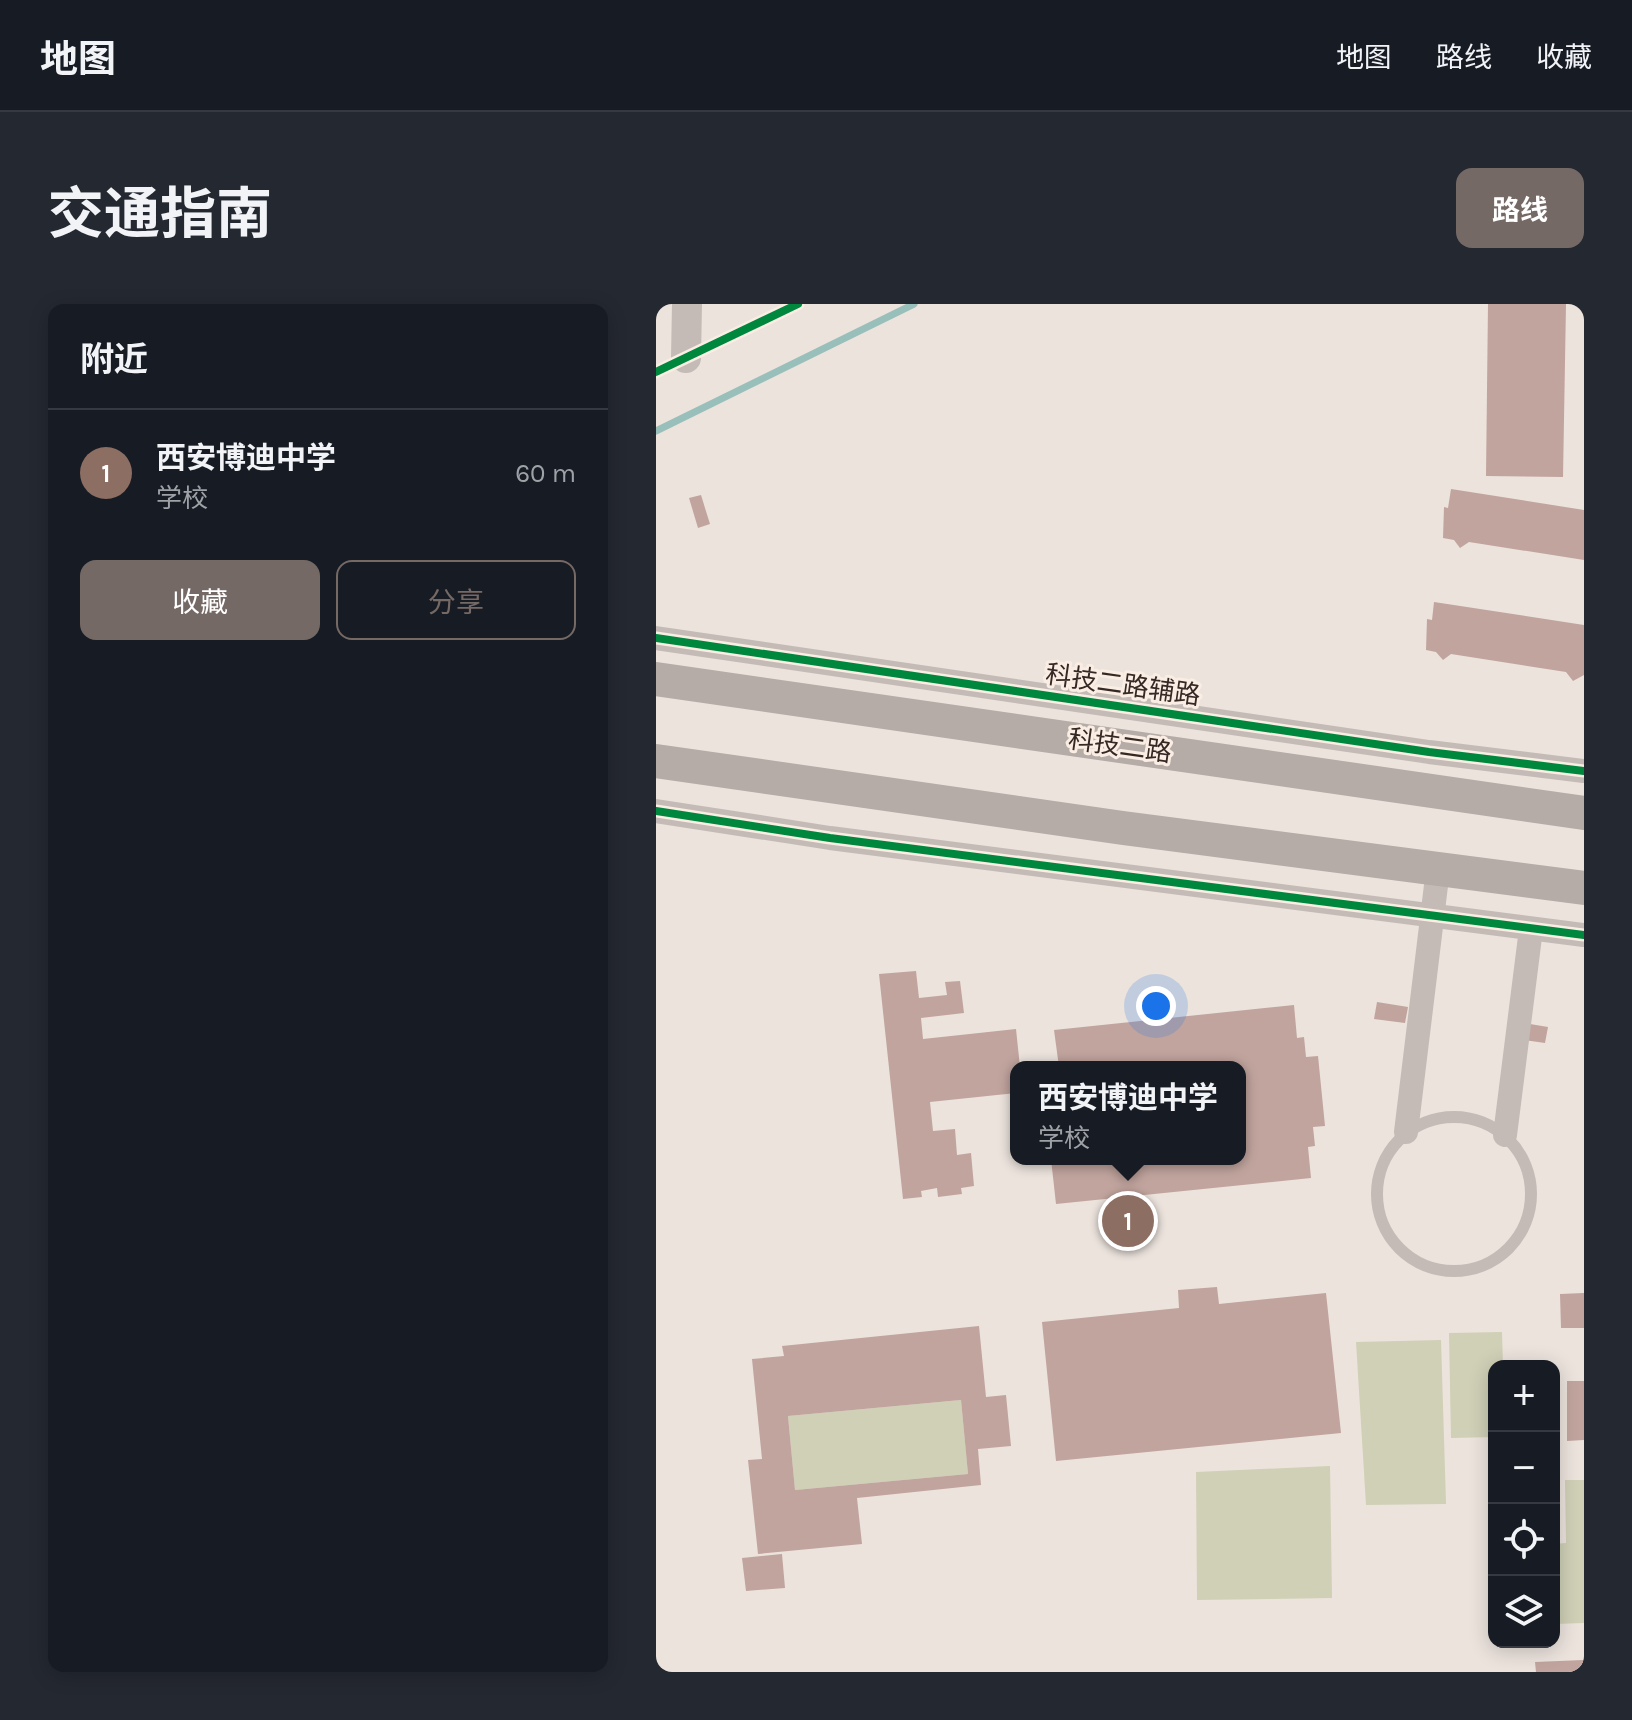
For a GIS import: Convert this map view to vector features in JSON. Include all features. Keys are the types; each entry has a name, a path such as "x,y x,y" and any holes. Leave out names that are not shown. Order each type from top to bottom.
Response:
{"main road":[{"name":"科技二路","path":"656,679 1584,813"},
{"path":"656,761 1584,888"}],"street":[{"path":"686,358 687,304"},
{"name":"科技二路辅路","path":"656,638 1429,752 1584,771"},
{"path":"656,811 830,838 1584,935"},
{"path":"1406,1132 1438,869"},
{"path":"1505,1135 1531,929"}],"lane":[{"path":"1456,1116 1482,1121 1505,1135 1521,1154 1530,1176 1532,1200 1526,1224 1513,1245 1494,1260 1471,1269 1447,1271 1423,1265 1401,1250 1384,1229 1377,1203 1378,1177 1388,1152 1406,1132 1429,1120 1456,1116"}],"green space":[{"path":"1502,1332 1503,1360 1488,1360 1488,1437 1451,1438 1449,1333"},
{"path":"1441,1340 1446,1504 1366,1505 1356,1342"},
{"path":"961,1400 968,1474 795,1490 788,1416"},
{"path":"1330,1466 1332,1598 1197,1600 1196,1472"},
{"path":"1565,1480 1584,1480 1584,1623 1560,1624 1560,1544 1566,1543"}],"building":[{"path":"1488,304 1566,304 1563,477 1486,476"},
{"path":"1451,489 1584,510 1584,560 1469,542 1460,548 1454,540 1443,538 1444,507 1448,508"},
{"path":"701,495 710,524 698,528 689,498"},
{"path":"1434,602 1584,625 1584,675 1573,681 1566,672 1451,654 1443,660 1436,652 1426,650 1427,619 1432,620"},
{"path":"916,971 919,998 947,995 945,982 960,981 964,1013 921,1018 923,1039 1016,1029 1019,1061 1010,1061 1010,1094 930,1102 933,1131 955,1129 957,1155 971,1153 974,1186 961,1188 962,1194 938,1197 937,1188 921,1191 922,1197 903,1199 879,974"},
{"path":"1377,1002 1408,1007 1405,1023 1374,1019"},
{"path":"1294,1005 1297,1038 1304,1037 1306,1057 1318,1056 1325,1126 1313,1127 1315,1146 1308,1147 1311,1178 1056,1204 1052,1165 1246,1165 1246,1061 1058,1061 1054,1030"},
{"path":"1518,1022 1548,1027 1545,1043 1516,1039"},
{"path":"1217,1287 1219,1304 1326,1293 1341,1433 1056,1461 1042,1322 1179,1308 1178,1290"},
{"path":"1584,1293 1584,1328 1561,1328 1560,1294"},
{"path":"979,1326 986,1397 1006,1395 1011,1446 978,1449 981,1485 857,1498 862,1544 758,1554 748,1460 762,1459 752,1359 784,1356 782,1346","holes":["961,1400 968,1474 795,1490 788,1416"]},
{"path":"1567,1381 1584,1381 1584,1440 1567,1441"},
{"path":"782,1554 785,1588 746,1591 742,1558"},
{"path":"1583,1660 1583,1672 1536,1672 1535,1662"}],"waterway":[{"path":"656,431 914,304"}],"cycle path":[{"path":"656,372 798,304"},
{"path":"656,638 1429,752 1584,771"},
{"path":"656,811 830,838 1584,935"}],"place":[{"name":"西安博迪中学","path":"1128,1221"}]}
